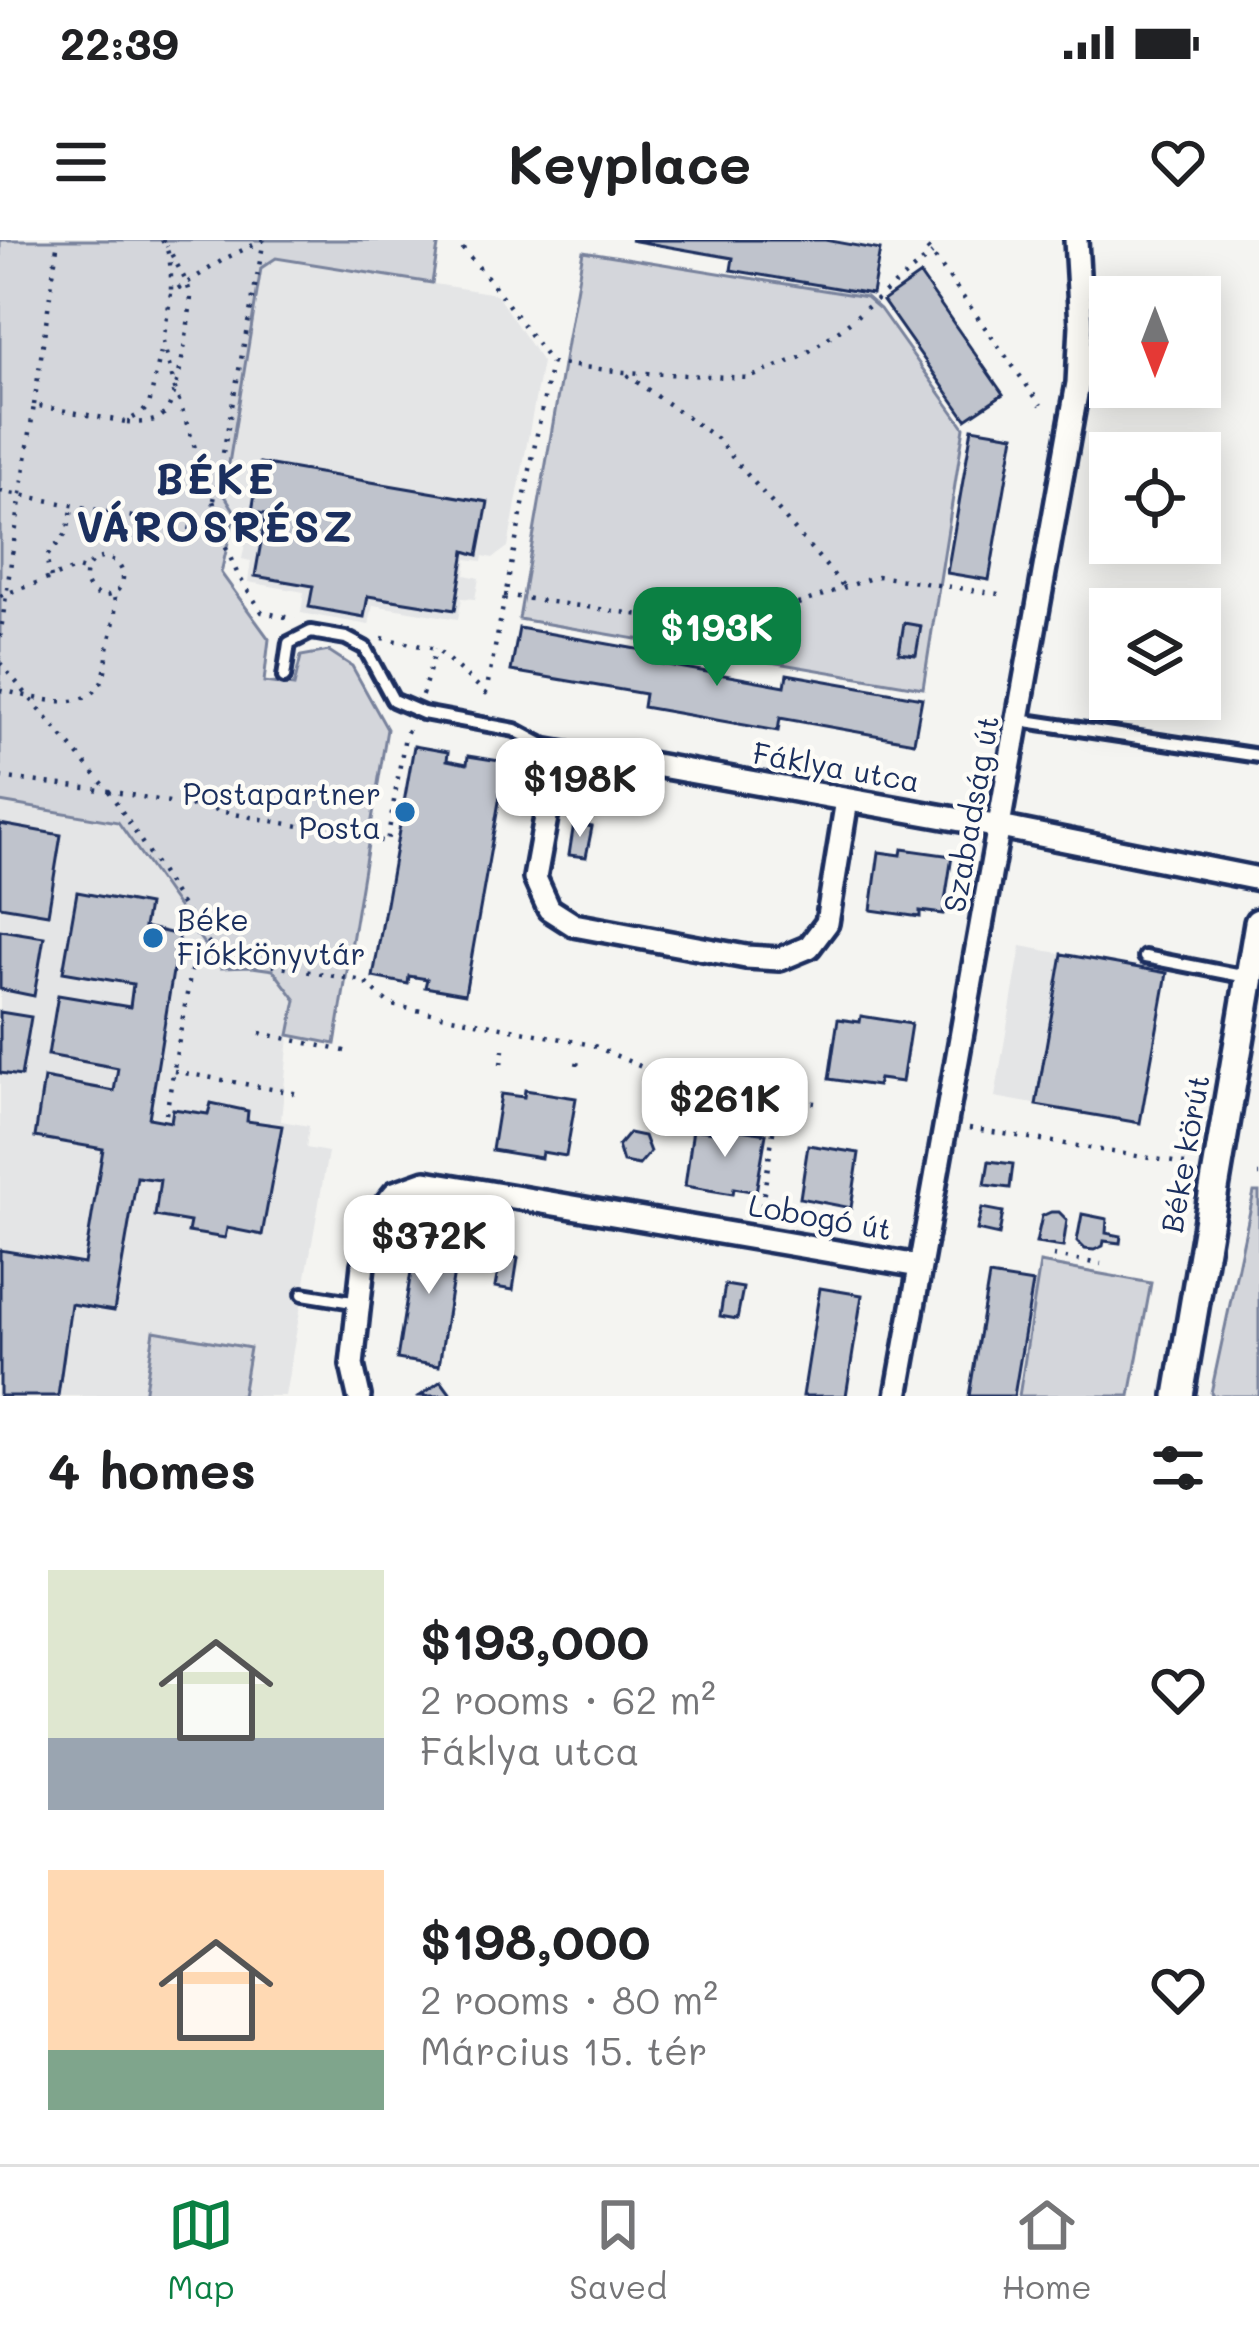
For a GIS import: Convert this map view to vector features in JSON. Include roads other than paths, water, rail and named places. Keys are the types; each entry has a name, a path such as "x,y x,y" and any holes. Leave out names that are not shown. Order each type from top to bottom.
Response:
{"street":[{"name":"Szabadság út","path":"897,1396 1078,382 1081,325 1076,240"},
{"name":"Fáklya utca","path":"605,756 1000,826 1259,879"},
{"path":"605,756 575,763 552,784 536,878 549,909 574,926 746,956 780,959 809,947 827,923 847,800"},
{"name":"Béke körút","path":"1179,1396 1259,923"},
{"name":"Lobogó út","path":"359,1304 373,1220 394,1193 426,1182 919,1266"},
{"path":"359,1304 352,1365 359,1396"}],"lane":[{"path":"284,677 290,643 311,632 346,638 365,648 393,700 418,710 515,730 543,745 605,756"},
{"path":"1019,720 1259,756"},
{"path":"543,745 552,784"},
{"path":"1144,957 1250,977"},
{"path":"303,1294 359,1304"}],"place":[{"name":"Postapartner Posta","path":"405,812"},
{"name":"Béke Fiókkönyvtár","path":"153,938"}],"district":[{"name":"BÉKE VÁROSRÉSZ","path":"216,503"}]}
